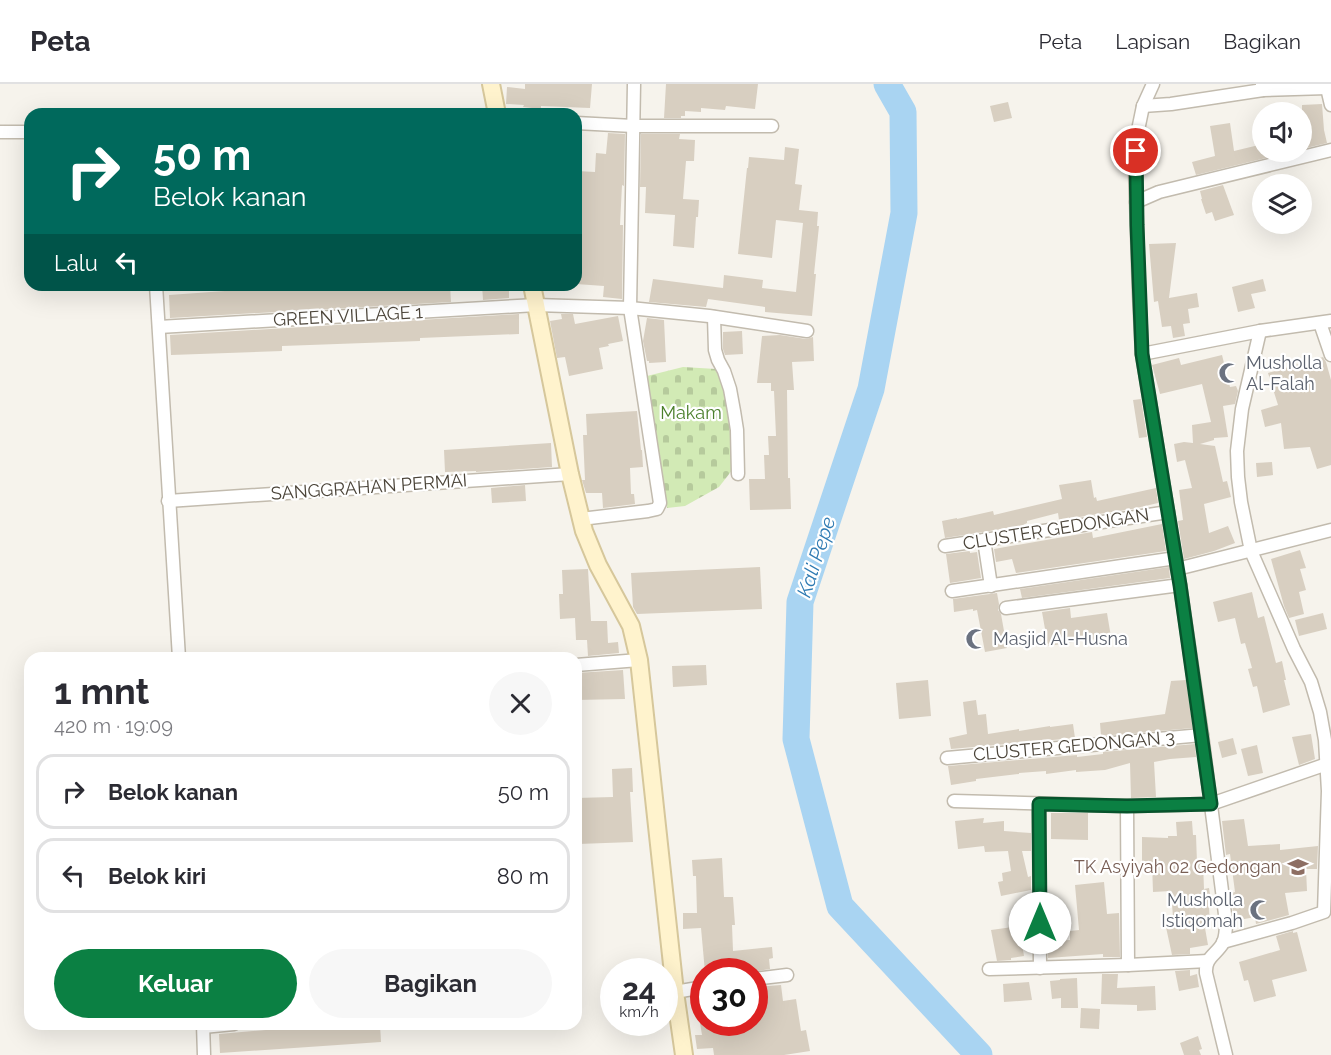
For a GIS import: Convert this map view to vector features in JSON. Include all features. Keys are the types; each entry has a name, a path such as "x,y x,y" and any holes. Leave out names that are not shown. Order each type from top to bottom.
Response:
{"street":[{"path":"492,84 496,108"},
{"path":"581,519 648,511 657,509 660,503 630,308 634,84"},
{"path":"1153,84 1143,106 1137,135 1136,202 1142,354 1180,585 1226,922 1223,942 1208,960 1206,966 1226,1055"},
{"path":"1222,96 1227,84"},
{"path":"1143,106 1222,96 1262,87 1328,87 1331,105"},
{"path":"582,123 633,126 772,126"},
{"path":"0,132 24,132"},
{"path":"1136,202 1160,192 1331,150"},
{"path":"156,291 179,652"},
{"path":"533,291 570,474 584,531 598,565 632,626 639,660 671,958"},
{"name":"GREEN VILLAGE 1","path":"159,327 536,305 630,308 714,317 807,331"},
{"path":"714,317 715,350 730,389 737,430 738,474"},
{"path":"1142,354 1260,331 1325,322 1331,355"},
{"path":"1223,942 1327,911 1328,791 1325,740 1320,712 1311,682 1251,551 1240,502 1238,451 1242,409 1260,331"},
{"name":"SANGGRAHAN PERMAI","path":"168,501 570,474"},
{"name":"CLUSTER GEDONGAN","path":"945,546 1168,512"},
{"path":"952,591 1176,564 1251,551 1331,530"},
{"path":"984,540 991,586"},
{"path":"1006,608 1180,585"},
{"path":"582,665 639,660"},
{"name":"CLUSTER GEDONGAN 3","path":"947,758 1202,735"},
{"path":"954,801 1127,806 1211,804 1327,764"},
{"path":"1039,804 1040,968"},
{"path":"1127,806 1128,965"},
{"path":"989,969 1208,960"},
{"path":"768,977 787,975"},
{"path":"678,1013 684,1055"},
{"path":"203,1030 204,1055"}],"green space":[{"name":"Makam","path":"683,367 716,369 725,388 729,408 733,469 719,487 685,506 667,508 647,376"}],"building":[{"path":"525,84 592,84 590,108 541,106 541,108 532,108 506,104 507,87 525,89"},
{"path":"666,84 758,84 755,109 726,106 725,110 701,108 701,112 685,111 685,116 681,118 664,118"},
{"path":"1008,102 1012,118 994,122 990,106"},
{"path":"1312,104 1322,104 1327,143 1312,147"},
{"path":"1230,123 1234,151 1252,147 1252,161 1196,175 1192,162 1215,156 1210,126"},
{"path":"608,133 625,134 624,186 622,185 620,225 623,225 622,299 603,297 604,286 582,284 582,171 595,172 596,153 606,154"},
{"path":"641,134 680,134 679,139 695,140 694,161 686,161 683,199 699,200 694,248 673,246 675,215 645,213 646,187 640,187"},
{"path":"785,147 799,149 795,184 802,185 799,210 818,212 817,226 819,226 812,316 765,312 765,307 708,299 706,307 649,302 653,279 723,288 724,275 763,280 762,288 796,292 803,223 776,220 772,258 738,254 749,157 784,160"},
{"path":"1223,185 1234,215 1215,221 1212,212 1206,214 1200,191"},
{"path":"1176,243 1169,298 1197,293 1199,307 1188,309 1190,323 1183,324 1185,336 1173,338 1171,326 1162,327 1158,301 1154,302 1149,244"},
{"path":"1263,279 1266,291 1251,294 1255,308 1238,312 1232,287"},
{"path":"225,291 450,291 451,302 170,318 169,295"},
{"path":"482,291 509,291 509,298 483,300"},
{"path":"519,314 519,334 420,338 420,341 282,346 282,351 171,355 170,335"},
{"path":"561,314 573,314 575,324 618,316 623,341 599,348 603,369 569,376 565,357 557,358 550,321 562,319"},
{"path":"647,318 664,320 666,362 649,363 647,361 643,341"},
{"path":"742,331 743,354 725,355 723,332"},
{"path":"780,335 806,339 813,337 814,361 792,362 794,390 787,390 788,478 790,478 791,509 750,510 749,479 765,479 764,455 769,455 768,436 776,436 774,391 771,391 771,383 757,383 762,336"},
{"path":"1222,355 1230,387 1236,386 1238,391 1235,404 1223,406 1228,437 1214,438 1214,440 1200,444 1215,446 1223,482 1227,481 1231,497 1204,504 1209,533 1228,526 1235,543 1184,559 1178,521 1183,520 1179,490 1192,488 1185,460 1177,462 1174,444 1193,443 1192,425 1211,422 1202,384 1160,394 1152,365 1179,358 1181,365"},
{"path":"1323,357 1331,380 1331,465 1317,469 1310,447 1284,449 1281,423 1265,427 1261,410 1278,405 1268,373"},
{"path":"1141,399 1147,437 1139,438 1133,400"},
{"path":"637,411 643,467 630,468 631,494 634,494 635,504 603,508 602,493 586,493 582,480 585,480 583,435 587,435 586,414"},
{"path":"551,443 552,467 445,472 444,450"},
{"path":"1272,462 1273,475 1257,477 1256,463"},
{"path":"1091,480 1094,498 1096,497 1097,501 1156,488 1158,503 1059,520 1058,513 1027,521 1021,526 945,538 942,521 993,511 994,515 1062,499 1059,485"},
{"path":"525,485 526,501 492,503 491,488"},
{"path":"1162,524 1166,551 1016,573 1012,559 996,562 994,549 1092,532 1093,538"},
{"path":"1300,550 1306,568 1300,569 1306,590 1299,592 1304,614 1289,618 1271,559"},
{"path":"970,551 970,553 977,552 981,578 950,583 946,554"},
{"path":"760,567 762,609 637,614 633,607 631,573"},
{"path":"1169,567 1170,578 1022,598 1020,589"},
{"path":"588,569 591,621 607,621 608,643 618,642 619,653 588,656 587,640 576,640 575,618 560,619 559,594 563,594 562,570"},
{"path":"1252,592 1258,618 1264,616 1276,663 1282,661 1290,705 1263,713 1257,686 1253,687 1248,669 1252,668 1245,643 1241,644 1235,618 1218,622 1213,602"},
{"path":"997,593 998,610 1001,614 1007,648 985,652 977,610 954,612 953,599"},
{"path":"1070,608 1071,618 1107,613 1111,637 1048,646 1042,612"},
{"path":"1323,613 1327,629 1299,636 1295,620"},
{"path":"706,665 707,685 673,687 672,666"},
{"path":"623,670 625,699 582,700 582,673"},
{"path":"928,680 931,716 899,719 896,683"},
{"path":"1186,680 1193,728 1101,736 1100,723 1165,714 1171,681"},
{"path":"976,700 978,715 986,714 988,734 1073,724 1075,738 951,749 949,738 967,734 963,702"},
{"path":"1311,734 1315,759 1299,765 1292,737"},
{"path":"1233,738 1237,754 1222,758 1218,742"},
{"path":"1195,744 1196,757 1154,762 1156,797 1131,798 1130,763 1105,770 1076,772 1076,770 1046,774 1046,771 1019,773 951,785 948,766 1077,755 1077,757 1103,754 1103,752"},
{"path":"1257,745 1263,773 1248,776 1241,749"},
{"path":"632,768 633,792 630,792 633,842 582,844 582,798 613,797 612,769"},
{"path":"1051,813 1088,813 1088,840 1051,839"},
{"path":"984,818 983,823 1004,821 1004,831 1031,833 1031,851 1022,851 1028,877 1031,876 1031,890 1001,896 998,882 1003,881 1002,873 1011,871 1008,851 985,852 984,846 958,849 955,821"},
{"path":"1244,819 1248,846 1280,844 1280,850 1318,846 1317,869 1306,869 1307,891 1285,893 1289,915 1256,924 1255,917 1234,921 1231,893 1235,892 1230,854 1226,855 1222,821"},
{"path":"1192,821 1193,835 1196,835 1197,863 1203,863 1204,889 1209,888 1212,906 1209,906 1210,928 1205,928 1208,945 1190,948 1190,954 1172,955 1164,918 1173,917 1171,891 1153,892 1152,863 1142,863 1142,837 1177,836 1176,822"},
{"path":"722,858 724,897 733,897 735,925 732,925 733,951 772,947 773,958 769,959 770,969 768,969 768,958 704,958 701,928 683,929 683,913 697,913 696,876 693,876 692,860"},
{"path":"1104,882 1107,914 1119,913 1120,957 1103,957 1103,954 1048,958 1048,941 1070,940 1070,931 1079,930 1075,885"},
{"path":"1019,926 1024,956 997,961 991,930"},
{"path":"1293,931 1293,933 1297,932 1307,971 1272,980 1276,996 1254,1002 1248,980 1244,981 1239,962 1280,950 1276,936"},
{"path":"1190,970 1190,976 1197,974 1199,987 1179,991 1175,971"},
{"path":"1102,974 1118,974 1117,988 1155,986 1156,1010 1137,1011 1137,1005 1101,1004"},
{"path":"1077,978 1078,1008 1061,1008 1061,998 1052,999 1050,981"},
{"path":"1029,982 1032,1000 1004,1002 1003,984"},
{"path":"781,985 783,1001 796,999 801,1031 806,1030 810,1051 784,1055 714,1055 713,1048 697,1049 695,1036 768,1036 768,986"},
{"path":"1081,1008 1100,1009 1099,1029 1080,1028"},
{"path":"266,1030 380,1030 381,1042 220,1053 219,1034"},
{"path":"1198,1036 1202,1049 1199,1050 1201,1055 1184,1055 1180,1043"}],"waterway":[{"name":"Kali Pepe","path":"887,84 903,112 904,213 871,389 800,602 796,739 840,906 979,1055"}],"place":[{"name":"Musholla Al-Falah","path":"1229,373"},
{"name":"Masjid Al-Husna","path":"976,639"},
{"name":"TK Asyiyah 02 Gedongan","path":"1298,867"},
{"name":"Musholla Istiqomah","path":"1260,910"}],"route":[{"path":"1040,923 1039,804 1127,806 1211,804 1180,585 1142,354 1136,151"}]}
